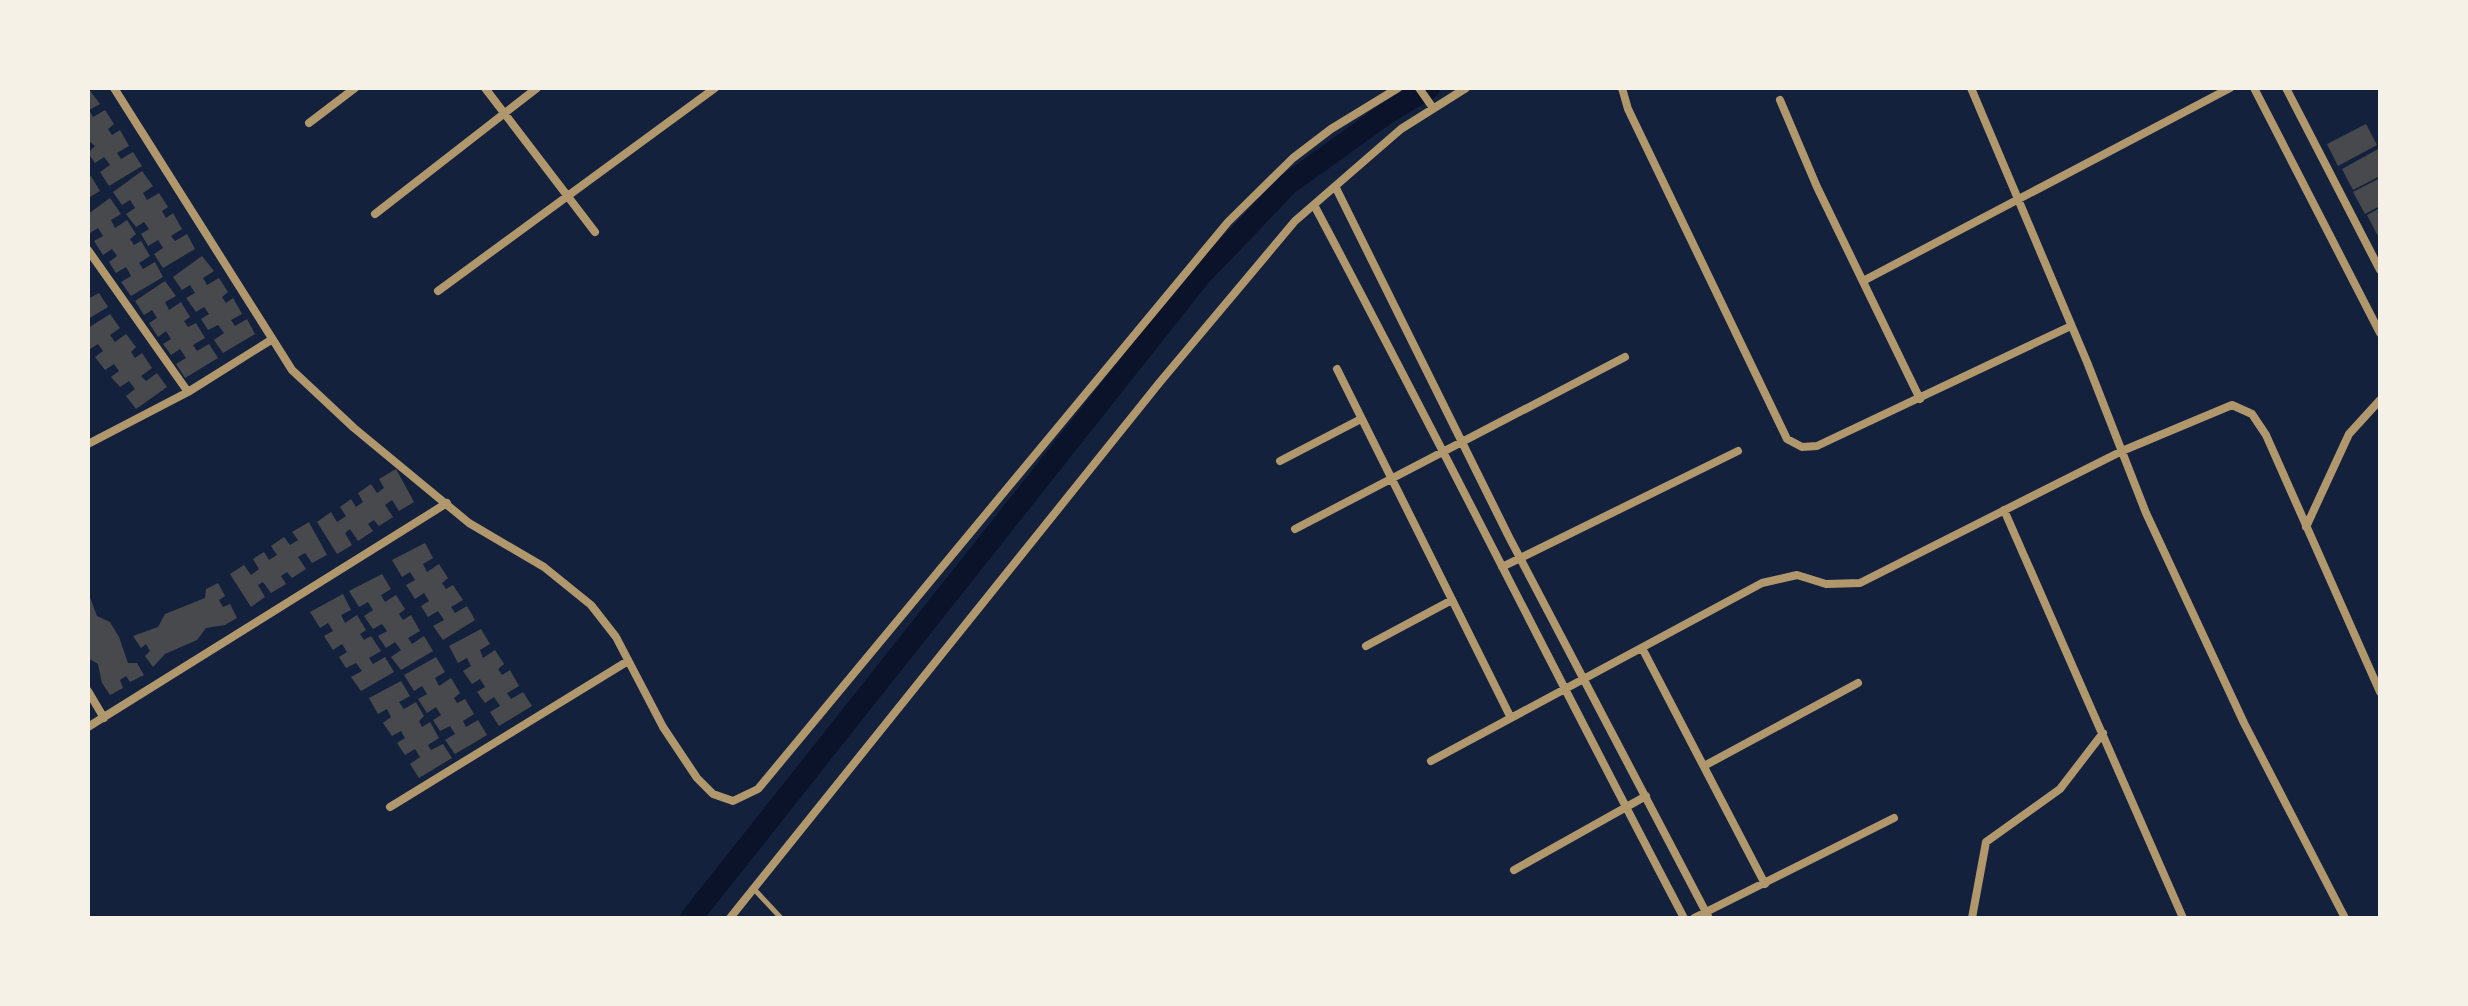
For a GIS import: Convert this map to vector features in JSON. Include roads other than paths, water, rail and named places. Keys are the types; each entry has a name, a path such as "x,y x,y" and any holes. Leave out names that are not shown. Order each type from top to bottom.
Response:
{"street":[{"path":"114,88 292,370 354,428 469,523 544,567 591,605 616,637 663,727 697,778 724,800 742,799 758,789 1228,222 1293,158 1331,129 1398,88"},
{"path":"309,123 355,88"},
{"path":"485,88 595,232"},
{"path":"375,214 537,88"},
{"path":"438,291 715,88"},
{"path":"1419,88 1431,105"},
{"path":"730,918 1160,382 1295,221 1431,105 1466,88"},
{"path":"1622,88 1657,170 1787,439 1802,447 1817,446 2071,326"},
{"path":"1971,88 2146,513 2244,723 2345,918"},
{"path":"1863,281 2230,88"},
{"path":"2254,88 2380,333"},
{"path":"2286,88 2380,270"},
{"path":"1780,100 1920,399"},
{"path":"1335,186 1461,441 1708,915"},
{"path":"1314,205 1444,449 1564,691 1684,918"},
{"path":"88,250 188,392"},
{"path":"88,444 188,392 271,340"},
{"path":"1295,529 1625,357"},
{"path":"1337,369 1511,718"},
{"path":"2306,527 2349,434 2380,400"},
{"path":"1431,761 1762,583 1797,575 1826,584 1860,583 2122,451 2232,405 2252,414 2266,435 2380,692"},
{"path":"1280,461 1361,419"},
{"path":"1502,567 1738,451"},
{"path":"88,727 447,503"},
{"path":"2004,510 2183,918"},
{"path":"1366,646 1452,600"},
{"path":"1642,648 1765,884"},
{"path":"390,807 628,661"},
{"path":"1704,766 1858,683"},
{"path":"88,691 104,718"},
{"path":"1972,918 1986,842 2060,789 2103,733"},
{"path":"1514,870 1646,796"},
{"path":"1694,918 1708,915 1894,818"}],"lane":[{"path":"754,889 781,918"}],"waterway":[{"path":"691,918 1200,276 1288,184 1387,113 1429,88"}]}
